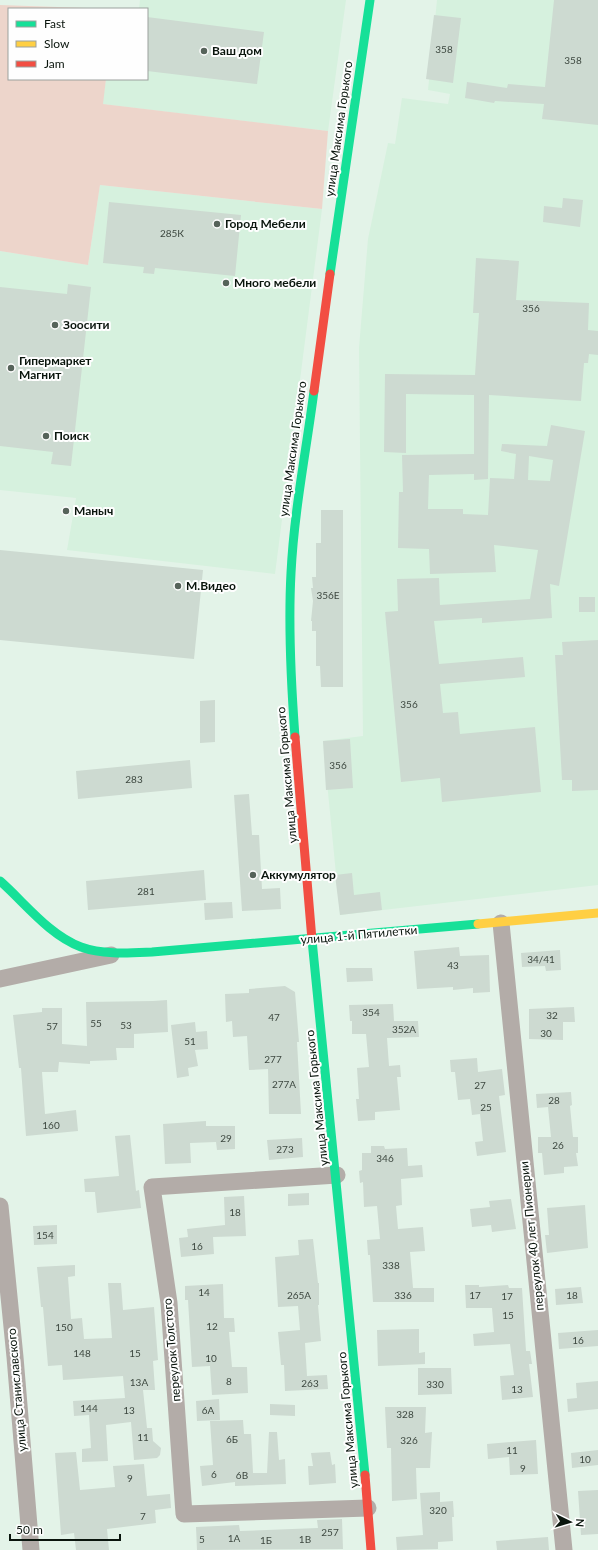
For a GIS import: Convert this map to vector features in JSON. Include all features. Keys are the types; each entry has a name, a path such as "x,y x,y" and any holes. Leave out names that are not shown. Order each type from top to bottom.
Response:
{"main road":[{"name":"улица Максима Горького","path":"370,0 318,355 292,558 290,609 291,683 312,938 337,1175 371,1550"},
{"name":"улица 1-й Пятилетки","path":"0,881 50,926 69,940 94,950 121,953 152,952 501,923 598,913"}],"street":[{"name":"переулок 40 лет Пионерии","path":"501,923 564,1550"},
{"name":"улица 1-й Пятилетки","path":"0,979 121,953"},
{"name":"переулок Толстого","path":"337,1175 152,1187 169,1304 184,1514 368,1508"},
{"name":"улица Станиславского","path":"0,1206 16,1365 31,1550"}],"shaded area":[{"path":"140,0 346,0 328,131 102,104 106,80 148,80 148,8 139,8"},
{"path":"437,0 598,0 598,885 340,915 323,741 363,736 359,348 368,239 388,143 395,144 402,98 448,104 450,94 428,90"},
{"path":"0,5 86,8 8,8 8,80 106,80 103,104 328,131 322,209 100,185 88,265 0,251"},
{"path":"100,185 322,209 275,574 67,550 76,498 0,490 0,251 88,265"}],"building":[{"path":"554,0 598,0 598,125 542,119 544,104 495,101 494,103 465,98 467,82 507,88 508,84 545,87"},
{"path":"434,15 461,18 453,83 426,79"},
{"name":"Ваш дом","path":"148,17 264,32 257,84 148,71"},
{"path":"563,198 583,200 580,227 543,222 544,206 562,208"},
{"path":"109,202 241,215 235,276 155,268 154,274 143,273 144,267 103,263"},
{"path":"476,258 519,261 516,300 589,303 588,330 598,331 598,355 589,354 588,363 584,363 581,401 489,395 488,479 474,480 474,474 429,475 428,509 463,509 463,514 488,515 490,478 514,479 516,454 501,451 502,444 547,446 551,425 585,431 559,586 550,584 552,618 482,623 482,618 434,621 439,664 523,657 525,677 440,684 443,713 458,712 460,734 535,727 541,792 442,802 440,778 401,782 385,612 398,611 397,579 439,578 440,605 530,599 538,550 494,545 496,572 430,574 429,549 398,548 399,492 403,492 402,455 474,454 474,395 406,394 406,453 384,452 385,374 475,375 479,313 473,313","holes":["529,456 553,460 550,481 528,480"]},
{"path":"68,284 91,287 71,466 51,464 53,452 0,446 0,287 67,294"},
{"path":"321,510 343,510 343,687 321,687 320,666 316,666 316,631 312,631 311,621 313,601 311,588 313,588 312,577 316,577 316,543 321,543"},
{"path":"0,550 203,570 194,659 0,640"},
{"path":"579,597 595,597 595,612 579,612"},
{"path":"598,640 598,790 572,791 572,780 562,780 555,655 563,655 562,642"},
{"path":"215,700 215,742 200,743 200,701"},
{"path":"350,739 353,788 326,790 323,741"},
{"path":"190,760 192,788 78,799 76,771"},
{"path":"249,794 252,835 259,835 262,889 280,888 281,909 242,911 234,795"},
{"path":"204,870 206,900 88,910 86,881"},
{"path":"352,873 354,895 380,892 382,910 340,915 335,875"},
{"path":"232,902 233,918 205,920 204,903"},
{"path":"459,947 460,956 489,955 490,992 473,993 473,988 453,990 453,987 417,989 414,951"},
{"path":"560,950 561,970 546,971 545,966 522,967 521,953"},
{"path":"346,968 372,968 373,981 347,982"},
{"path":"285,986 295,992 299,1042 297,1042 301,1114 269,1114 268,1069 249,1070 247,1036 233,1037 232,1021 226,1022 225,994 249,993 249,989"},
{"path":"167,1000 168,1032 134,1034 134,1048 116,1048 117,1060 90,1061 90,1064 59,1062 58,1072 42,1072 45,1114 76,1110 78,1131 26,1136 21,1068 19,1068 13,1015 42,1012 42,1008 62,1008 62,1044 87,1046 86,1002"},
{"path":"393,1004 394,1021 418,1021 419,1037 387,1038 389,1066 400,1065 401,1077 397,1077 400,1110 375,1112 375,1120 358,1121 356,1099 359,1099 357,1068 369,1067 366,1034 352,1034 352,1021 350,1021 349,1005"},
{"path":"574,1007 575,1022 563,1022 563,1040 529,1039 529,1009"},
{"path":"195,1022 196,1032 207,1031 208,1049 195,1050 198,1066 188,1068 189,1076 177,1078 171,1025"},
{"path":"477,1058 478,1072 502,1069 505,1095 499,1096 506,1152 477,1156 475,1142 483,1141 480,1114 472,1115 470,1099 458,1100 455,1072 451,1072 450,1060"},
{"path":"571,1092 572,1105 570,1106 573,1137 578,1137 578,1153 576,1153 578,1166 564,1167 564,1173 544,1175 542,1153 538,1153 538,1137 551,1137 548,1107 537,1108 536,1094"},
{"path":"206,1121 206,1126 235,1126 235,1149 217,1150 216,1142 190,1143 191,1163 165,1164 163,1124"},
{"path":"130,1135 136,1191 139,1190 141,1208 97,1213 95,1192 85,1192 84,1179 119,1176 115,1136"},
{"path":"302,1138 303,1157 269,1160 267,1140"},
{"path":"371,1146 384,1146 385,1149 407,1148 408,1166 422,1165 423,1177 401,1179 402,1205 396,1206 398,1229 423,1227 425,1251 410,1252 413,1288 434,1288 434,1302 373,1302 370,1255 368,1255 367,1240 380,1239 377,1206 364,1207 363,1182 360,1183 359,1171 362,1170 362,1153 371,1153"},
{"path":"309,1193 309,1205 288,1206 288,1194"},
{"path":"244,1196 246,1236 213,1237 214,1254 181,1257 179,1238 188,1237 187,1229 225,1225 224,1197"},
{"path":"511,1199 516,1229 492,1232 491,1225 472,1227 470,1209 490,1207 489,1201"},
{"path":"585,1205 588,1248 547,1253 545,1235 549,1235 547,1208"},
{"path":"57,1225 57,1244 34,1245 33,1226"},
{"path":"313,1239 319,1283 318,1305 321,1341 305,1343 307,1376 327,1375 328,1389 285,1391 284,1365 281,1365 278,1332 300,1330 298,1306 278,1307 275,1257 299,1255 298,1240"},
{"path":"75,1265 75,1276 68,1277 71,1319 82,1318 84,1339 112,1338 108,1283 121,1283 123,1310 154,1307 158,1360 153,1361 155,1390 143,1390 147,1428 152,1428 153,1441 161,1448 160,1455 157,1458 134,1460 131,1422 106,1425 108,1461 82,1462 82,1449 91,1448 89,1415 74,1416 73,1401 125,1398 123,1376 63,1380 62,1365 48,1366 43,1307 41,1307 37,1267"},
{"path":"223,1284 224,1318 234,1318 235,1332 229,1332 232,1367 247,1367 248,1393 212,1395 210,1366 192,1367 188,1300 185,1300 185,1286"},
{"path":"465,1285 479,1285 479,1287 508,1285 509,1288 522,1288 526,1351 530,1351 532,1364 529,1364 533,1397 502,1400 500,1376 514,1375 510,1344 474,1346 473,1334 494,1332 492,1308 466,1308"},
{"path":"581,1287 583,1303 556,1305 555,1289"},
{"path":"419,1329 419,1353 425,1352 425,1364 378,1366 377,1330"},
{"path":"598,1330 598,1346 559,1349 558,1333"},
{"path":"418,1368 451,1368 452,1394 418,1395"},
{"path":"598,1381 598,1409 568,1412 567,1399 577,1398 576,1383"},
{"path":"219,1399 220,1420 197,1421 196,1401"},
{"path":"270,1404 295,1405 295,1416 270,1415"},
{"path":"385,1407 426,1407 425,1433 432,1432 430,1468 416,1468 417,1499 392,1501 391,1448 387,1448"},
{"path":"243,1420 244,1434 251,1434 253,1473 267,1473 269,1432 277,1432 279,1460 285,1459 286,1484 235,1486 235,1482 202,1486 200,1466 213,1465 210,1421"},
{"path":"536,1440 538,1474 510,1475 509,1457 488,1459 487,1444"},
{"path":"598,1450 598,1465 572,1468 571,1453"},
{"path":"76,1452 80,1490 115,1487 113,1466 144,1464 147,1496 170,1494 171,1508 155,1510 156,1523 107,1529 109,1550 76,1550 74,1533 61,1535 55,1453"},
{"path":"330,1452 332,1465 335,1464 336,1483 309,1485 308,1466 313,1466 311,1453"},
{"path":"598,1490 598,1534 581,1535 578,1491"},
{"path":"440,1492 440,1502 453,1501 453,1541 438,1542 438,1549 397,1550 396,1537 423,1535 420,1493"},
{"path":"342,1519 343,1549 197,1550 196,1527 239,1525 240,1531 318,1528 317,1520"},
{"path":"548,1537 549,1550 497,1550 496,1541"}],"traffic: fast":[{"path":"330,274 370,0"},
{"path":"295,737 290,655 291,573 297,505 314,391"},
{"path":"0,881 58,935 69,942 89,950 107,952 152,952 478,924"},
{"path":"312,940 365,1475"}],"traffic: slow":[{"path":"478,924 598,913"}],"traffic: jam":[{"path":"314,391 330,274"},
{"path":"295,737 312,940"},
{"path":"365,1475 371,1550"}],"place":[{"name":"Ваш дом","path":"204,51"},
{"name":"Город Мебели","path":"217,224"},
{"name":"Много мебели","path":"226,283"},
{"name":"Зоосити","path":"55,325"},
{"name":"Гипермаркет Магнит","path":"11,368"},
{"name":"Поиск","path":"46,436"},
{"name":"Маныч","path":"66,511"},
{"name":"М.Видео","path":"178,586"},
{"name":"Аккумулятор","path":"253,875"}]}
